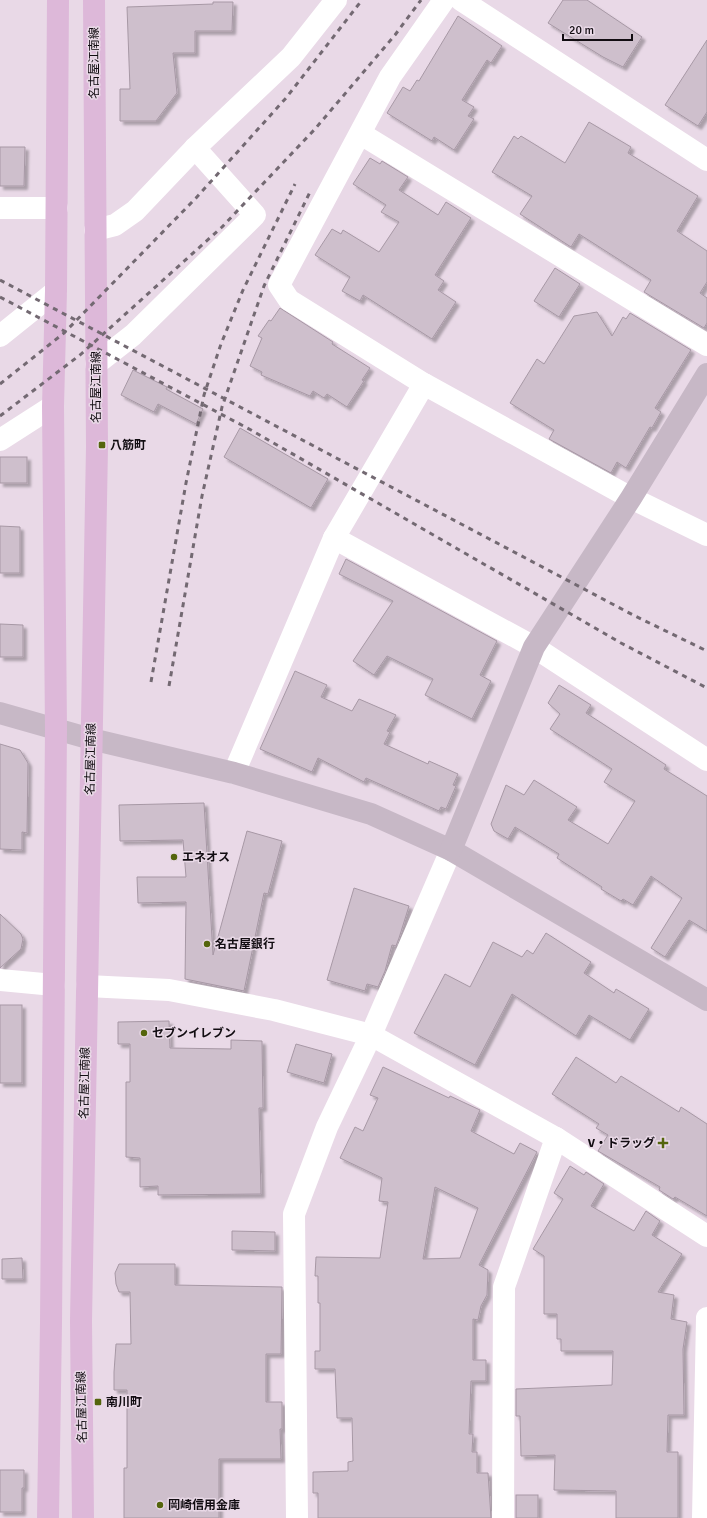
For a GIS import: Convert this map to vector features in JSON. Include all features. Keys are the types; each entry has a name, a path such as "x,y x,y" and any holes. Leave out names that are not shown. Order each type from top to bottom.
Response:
{"main road":[{"path":"48,1518 52,1316 56,729 53,406 56,291 58,0"},
{"name":"名古屋江南線","path":"83,1518 81,1321 96,463 94,0"}],"street":[{"path":"95,230 114,226 135,210 195,148 291,57 336,0"},
{"path":"444,0 390,77 361,134 279,285 289,300 424,384 631,498 707,535"},
{"path":"461,0 707,160"},
{"path":"361,134 707,345"},
{"path":"96,364 133,336 255,215 195,148"},
{"path":"0,208 57,208"},
{"path":"0,336 56,291"},
{"path":"297,1518 294,1214 327,1127 371,1035 451,850 534,647 631,498 707,374"},
{"path":"234,773 334,538 424,384"},
{"path":"0,440 53,406"},
{"path":"334,538 534,647 707,760"},
{"path":"0,713 91,739 234,773 371,814 451,850 707,1000"},
{"path":"0,980 54,985"},
{"path":"87,986 169,990 274,1010 371,1035 556,1138 707,1236"},
{"path":"503,1518 504,1287 556,1138"},
{"path":"703,1518 707,1318"}],"building":[{"path":"563,0 587,0 642,37 623,67 603,57 548,23"},
{"path":"213,2 233,2 232,31 195,31 195,53 173,53 177,93 156,121 120,121 120,89 130,89 127,7 213,4"},
{"path":"458,16 502,46 491,63 487,60 462,100 474,107 468,116 474,119 454,150 434,137 432,141 387,113 403,87 410,91 417,80 419,81"},
{"path":"707,40 707,112 698,126 665,105"},
{"path":"589,122 631,147 628,153 698,196 677,231 707,251 707,282 700,293 707,298 707,323 704,328 644,292 651,280 579,234 571,247 520,214 532,196 492,172 514,136 518,139 521,136 565,163"},
{"path":"0,147 25,147 24,186 0,186"},
{"path":"370,158 380,164 382,161 408,177 399,190 438,215 446,202 471,218 435,275 444,281 438,290 456,302 432,339 363,295 360,301 342,291 350,277 315,255 332,229 341,234 343,230 379,252 399,222 381,212 386,205 353,184"},
{"path":"555,268 580,284 559,317 534,301"},
{"path":"280,308 370,368 362,380 364,381 347,407 327,394 324,398 313,391 310,396 261,375 262,372 250,366 262,338 258,336 269,320 271,321"},
{"path":"597,312 612,336 623,317 626,319 630,313 691,350 655,408 661,412 652,428 650,427 626,468 617,462 611,473 549,439 554,430 510,403 537,359 544,364 574,316"},
{"path":"133,370 167,387 166,389 203,409 196,424 158,404 154,412 121,395"},
{"path":"240,428 328,479 311,508 224,457"},
{"path":"0,457 27,457 27,483 0,483"},
{"path":"0,526 20,527 20,573 0,573"},
{"path":"346,559 497,641 480,675 491,681 472,719 425,695 433,679 387,656 374,675 353,661 393,601 339,574"},
{"path":"0,624 23,625 23,657 0,657"},
{"path":"295,671 327,685 321,697 352,711 359,699 396,715 387,731 390,732 384,744 428,764 429,761 458,774 453,785 456,786 446,809 441,807 439,811 366,778 364,782 318,758 312,772 260,749"},
{"path":"559,685 591,705 586,713 666,765 664,769 707,796 707,931 689,920 665,957 651,948 682,898 651,876 633,905 623,899 621,901 557,858 559,854 515,827 508,839 494,831 491,824 506,785 524,795 534,780 577,807 568,820 608,844 635,801 604,782 612,769 550,729 560,714 548,703"},
{"path":"0,744 20,750 28,763 27,833 22,832 22,850 0,849"},
{"path":"204,803 213,955 247,831 282,841 268,894 264,893 244,991 185,979 186,902 138,903 137,877 186,877 183,840 120,841 119,805"},
{"path":"354,888 409,906 396,946 392,945 385,971 378,987 367,984 365,991 327,980"},
{"path":"0,914 21,934 23,939 21,949 0,968"},
{"path":"546,933 591,962 584,973 614,993 616,989 649,1009 630,1040 589,1015 576,1036 512,994 475,1065 414,1033 445,974 470,987 493,942 522,957 527,950 533,954"},
{"path":"0,1005 22,1005 22,1083 0,1083"},
{"path":"169,1021 170,1048 231,1049 231,1040 262,1041 263,1108 259,1108 261,1194 158,1195 158,1186 140,1187 140,1158 126,1157 126,1082 130,1082 130,1044 118,1044 118,1022"},
{"path":"296,1044 332,1054 324,1083 287,1072"},
{"path":"576,1057 616,1083 621,1076 679,1112 681,1107 707,1124 707,1216 675,1197 673,1199 659,1190 660,1187 598,1151 608,1135 596,1128 599,1124 552,1094"},
{"path":"383,1067 449,1098 450,1096 480,1110 471,1131 514,1154 520,1143 537,1152 479,1265 488,1270 487,1295 481,1306 478,1320 473,1319 473,1360 486,1360 486,1381 471,1381 469,1434 473,1434 472,1452 477,1452 477,1473 488,1473 491,1518 318,1518 318,1493 313,1493 313,1472 348,1471 348,1462 353,1461 352,1418 337,1418 335,1369 315,1369 315,1351 320,1351 320,1303 318,1303 318,1276 315,1276 316,1257 380,1258 388,1202 379,1201 382,1178 340,1158 355,1127 363,1131 378,1098 370,1095","holes":["435,1187 478,1208 460,1258 423,1259"]},
{"path":"570,1166 584,1175 586,1172 604,1184 591,1206 634,1231 646,1211 660,1221 652,1235 682,1254 658,1292 674,1295 671,1319 687,1322 683,1349 684,1415 668,1415 667,1452 678,1452 678,1518 616,1518 616,1491 554,1490 555,1455 521,1456 520,1416 516,1416 516,1389 612,1385 613,1351 561,1351 561,1339 557,1339 557,1314 544,1314 544,1256 533,1249 563,1199 554,1193"},
{"path":"232,1231 275,1232 275,1251 232,1250"},
{"path":"22,1258 23,1279 2,1279 2,1259"},
{"path":"119,1264 175,1264 175,1285 282,1287 281,1354 266,1354 266,1402 282,1402 282,1429 280,1429 281,1459 219,1459 219,1518 124,1518 124,1468 127,1468 127,1390 114,1390 114,1372 116,1344 131,1344 130,1292 119,1292 116,1284 115,1273"},
{"path":"0,1470 24,1470 22,1512 0,1512"},
{"path":"516,1495 538,1495 538,1518 516,1518"}],"railway":[{"path":"0,384 64,333 196,198 286,98 362,0"},
{"path":"0,416 80,355 222,227 315,129 395,35 421,0"},
{"path":"151,682 186,483 204,395 221,344 243,290 295,184"},
{"path":"169,686 202,496 222,407 264,286 310,192"},
{"path":"0,280 635,616 707,651"},
{"path":"0,297 251,430 621,643 707,688"}],"place":[{"name":"八筋町","path":"102,445"},
{"name":"エネオス","path":"174,857"},
{"name":"名古屋銀行","path":"207,944"},
{"name":"セブンイレブン","path":"144,1033"},
{"name":"V・ドラッグ","path":"663,1143"},
{"name":"南川町","path":"98,1402"},
{"name":"岡崎信用金庫","path":"160,1505"}]}
